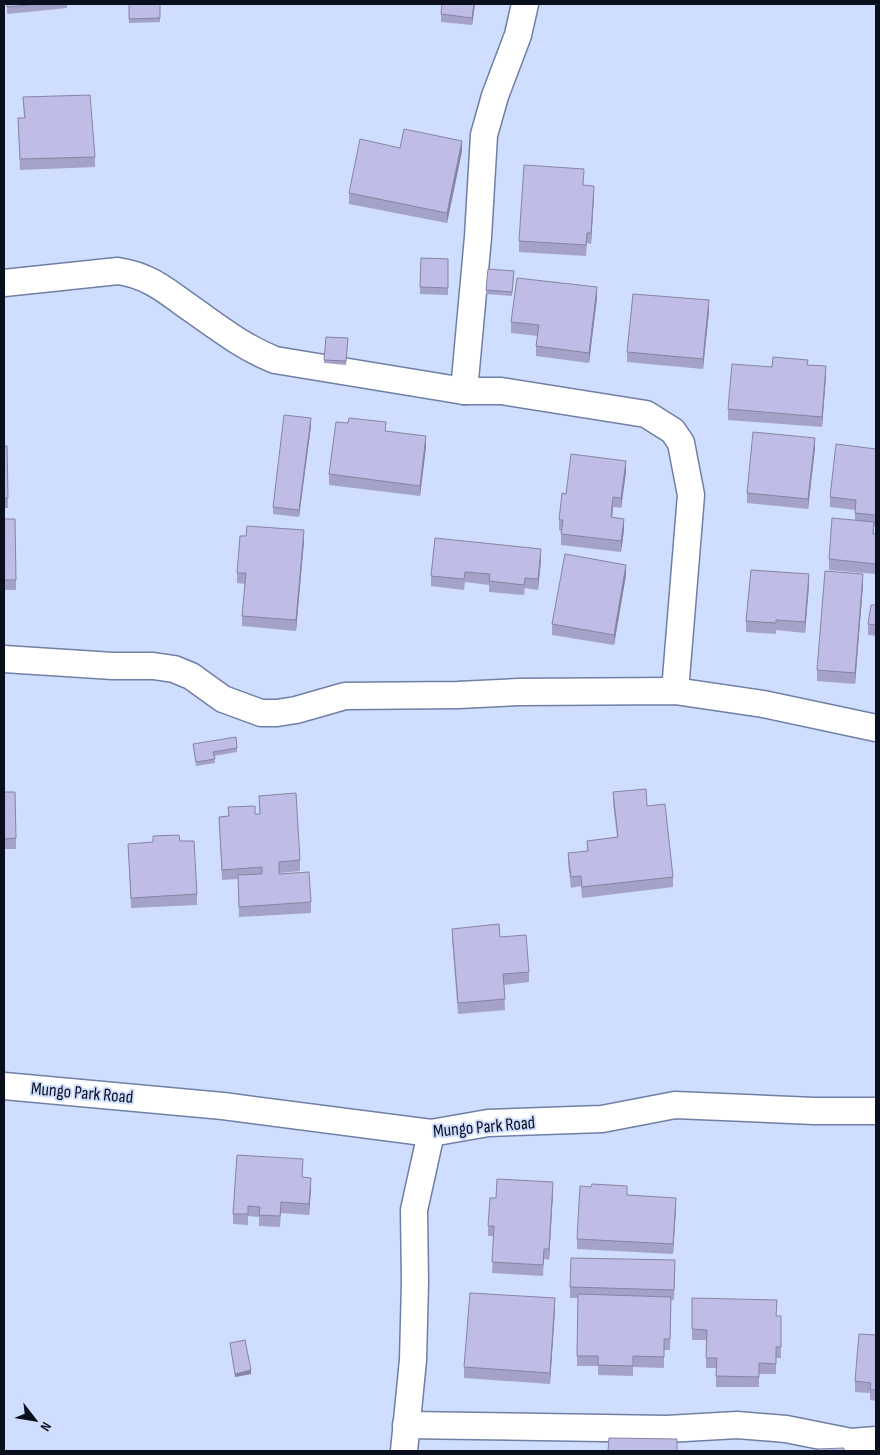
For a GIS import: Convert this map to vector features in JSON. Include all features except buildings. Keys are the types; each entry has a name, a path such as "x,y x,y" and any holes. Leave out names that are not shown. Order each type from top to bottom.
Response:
{"street":[{"path":"464,391 478,237 484,135 495,96 518,34 525,4"},
{"path":"4,283 111,271 135,274 154,282 235,339 262,355 275,360 464,391 501,391 646,414 673,432 681,443 691,495 675,691"},
{"path":"4,660 113,666 153,666 174,669 191,676 224,699 261,713 296,710 345,696 675,691 763,704 876,728"},
{"name":"Mungo Park Road","path":"4,1086 223,1106 431,1133 488,1123 602,1119 675,1105 814,1111 876,1111"},
{"path":"404,1451 413,1360 414,1210 431,1133"},
{"path":"406,1425 666,1430 737,1425 786,1429 851,1442 876,1440"}]}
